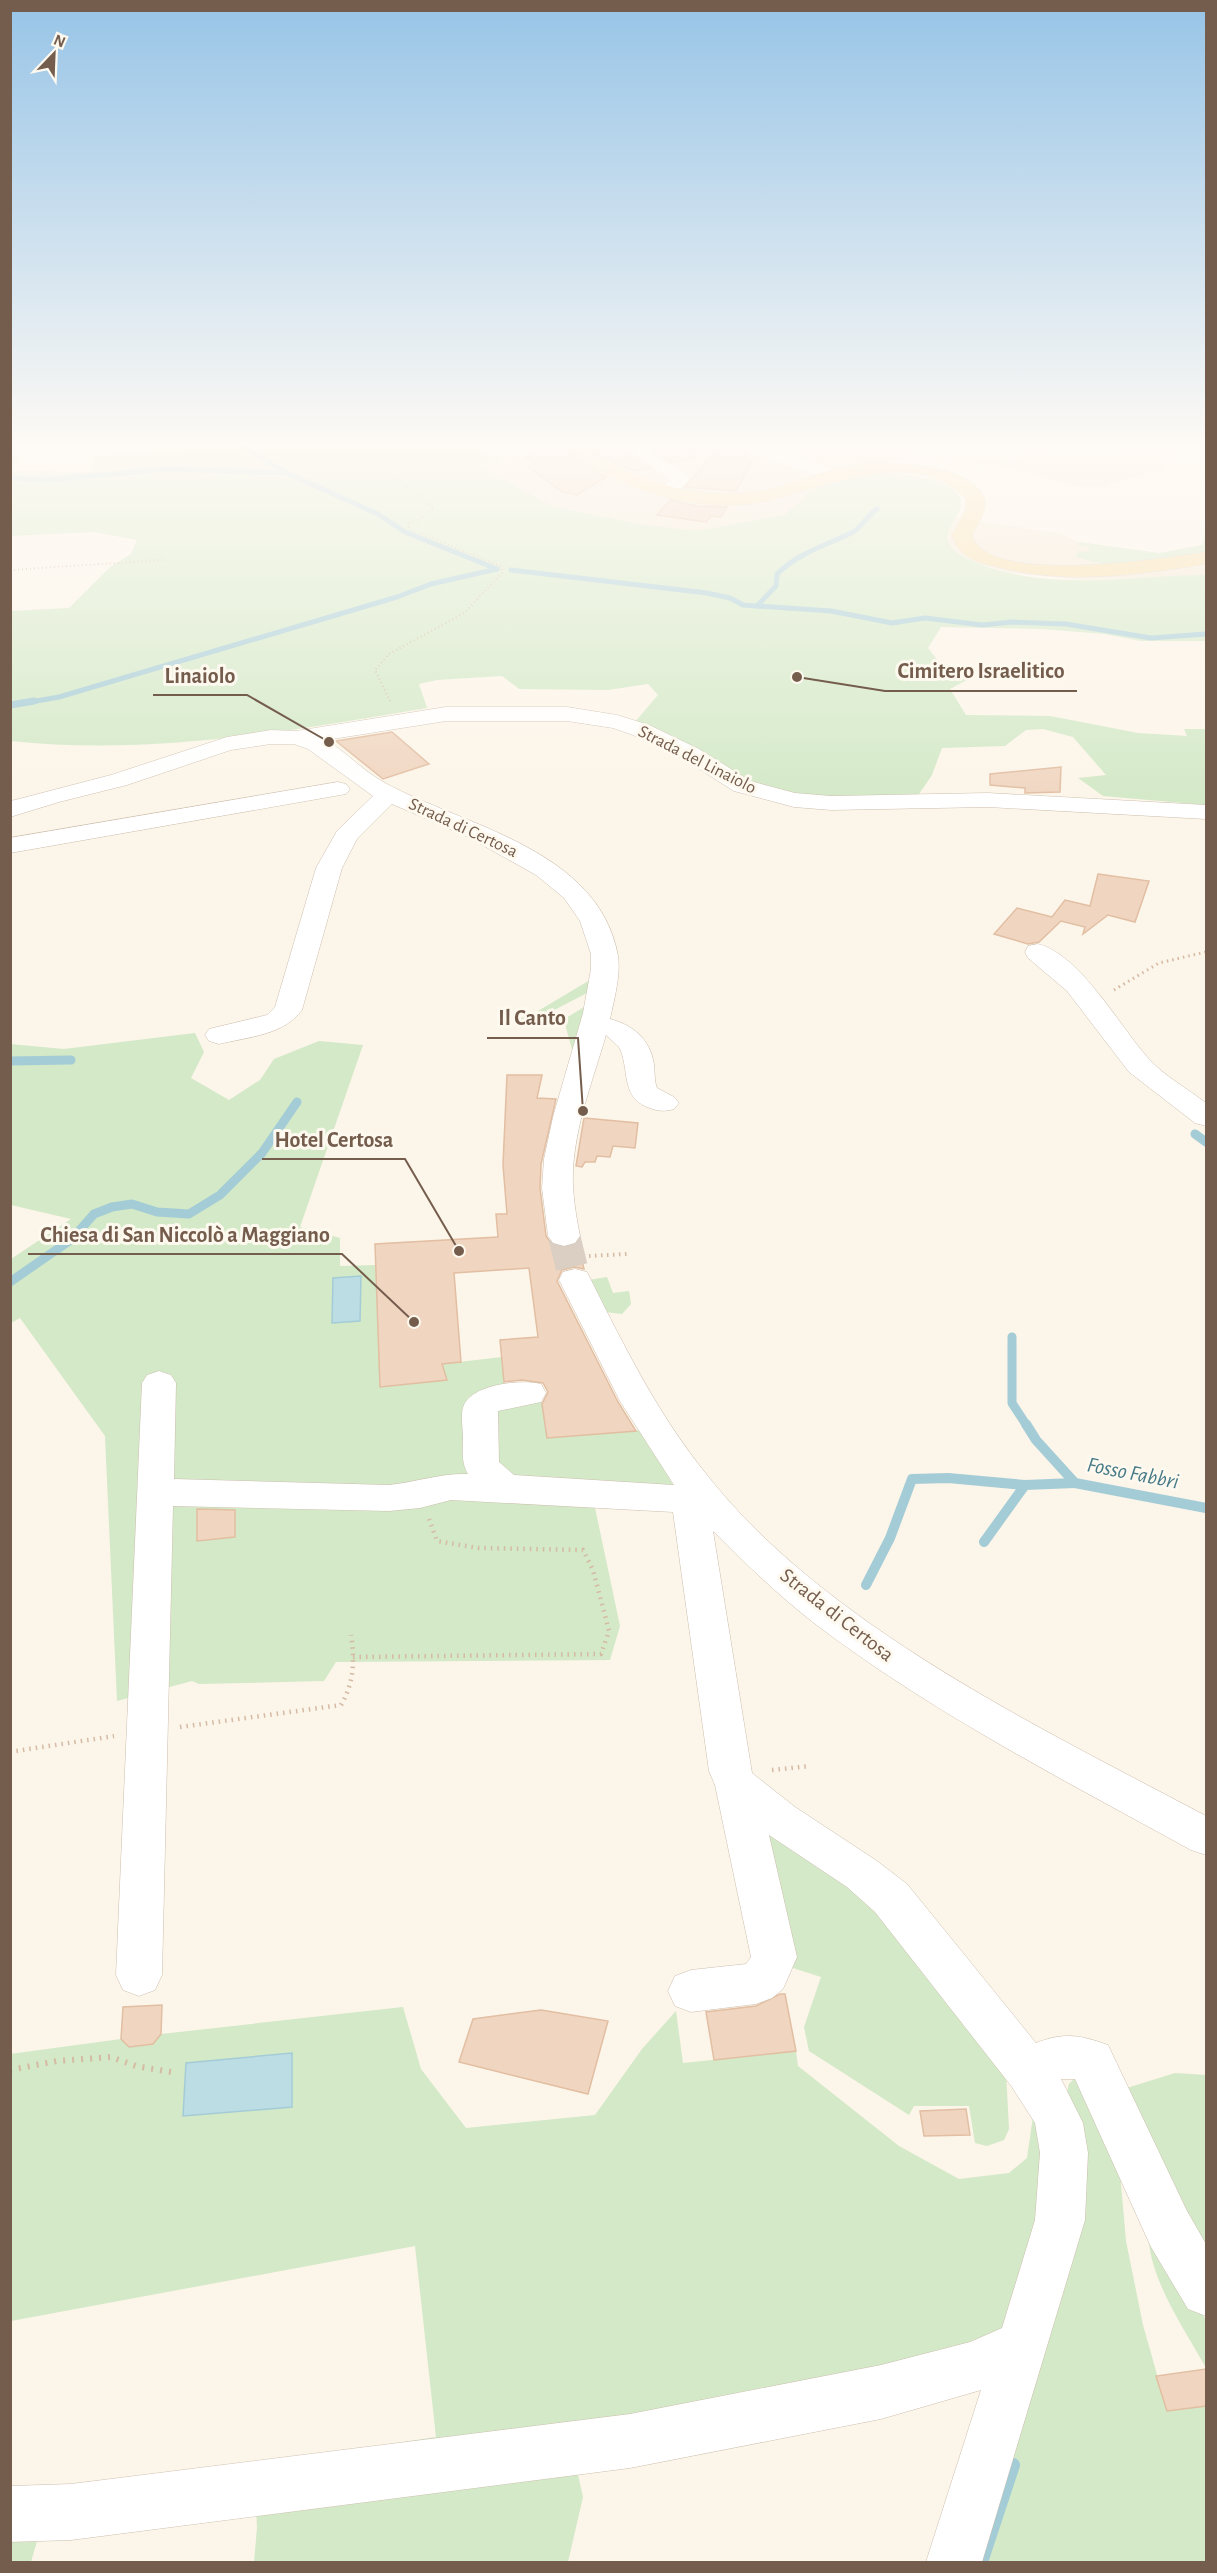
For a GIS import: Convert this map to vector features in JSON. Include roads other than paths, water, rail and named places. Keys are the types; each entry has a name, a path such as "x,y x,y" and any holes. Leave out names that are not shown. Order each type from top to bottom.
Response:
{"main road":[{"path":"1026,568 1057,573 1094,573 1131,568"}],"street":[{"name":"Strada del Linaiolo","path":"298,737 446,714 521,712 567,714 617,722 675,745 742,786 794,800 851,803 988,800 1206,812"},
{"name":"Strada di Certosa","path":"298,737 317,745 367,782 389,794 524,857 555,877 583,903 594,920 604,956 595,1024 559,1155 557,1191 573,1258 633,1390 701,1492 717,1512 790,1582 877,1649 977,1710 1206,1837"},
{"path":"10,810 127,777 227,745 298,737"},
{"path":"10,846 338,789"},
{"path":"219,1035 277,1021 288,1010 329,868 346,836 389,794"},
{"path":"1038,952 1077,985 1139,1066 1206,1117"},
{"path":"595,1024 622,1032 639,1053 640,1088 650,1100 664,1103"},
{"path":"139,1975 159,1383"},
{"path":"507,1488 491,1478 481,1465 480,1407 488,1400 529,1393"},
{"path":"157,1492 389,1498 420,1495 451,1487 507,1488 677,1499 701,1492"},
{"path":"691,1991 756,1983 767,1974 774,1957 724,1737 691,1508 701,1492"},
{"path":"736,1785 780,1820 862,1874 891,1898 1029,2071 1059,2123 1064,2153 1064,2189 1060,2220 1026,2337 1021,2346 954,2562"},
{"path":"1029,2071 1049,2057 1078,2055 1091,2061 1169,2229 1206,2290"},
{"path":"10,2514 71,2512 630,2441 872,2395 970,2367 1014,2351 1021,2346"}],"water":[{"path":"361,1276 360,1321 332,1323 333,1278"},
{"path":"292,2053 292,2107 183,2116 186,2063"}],"waterway":[{"path":"25,703 59,697 397,597 431,584 497,569 495,568"},
{"path":"757,606 776,586 777,574 784,568"},
{"path":"511,570 707,593 730,598 743,605 757,606"},
{"path":"757,606 831,611 892,623 925,618 982,625 1012,622 1066,624 1151,638 1206,634"},
{"path":"10,705 34,701"},
{"path":"10,1061 71,1060"},
{"path":"10,1282 72,1239 94,1214 112,1207 132,1204 157,1212 189,1214 220,1195 262,1153 297,1102"},
{"path":"1195,1134 1206,1142"},
{"name":"Fosso Fabbri","path":"1012,1337 1012,1403 1027,1426"},
{"name":"Fosso Fabbri","path":"1026,1424 1036,1440 1075,1483"},
{"path":"866,1585 890,1538 912,1479 948,1478 1025,1485"},
{"path":"1025,1485 1075,1483"},
{"name":"Fosso Fabbri","path":"1075,1483 1206,1508"},
{"path":"984,1542 1025,1485"},
{"path":"981,2562 1013,2465"}],"tunnel":[{"path":"564,1236 575,1280"}],"place":[{"name":"Cimitero Israelitico","path":"797,677"},
{"name":"Linaiolo","path":"329,742"},
{"name":"Il Canto","path":"583,1111"},
{"name":"Hotel Certosa","path":"459,1251"},
{"name":"Chiesa di San Niccolò a Maggiano","path":"414,1322"}]}
